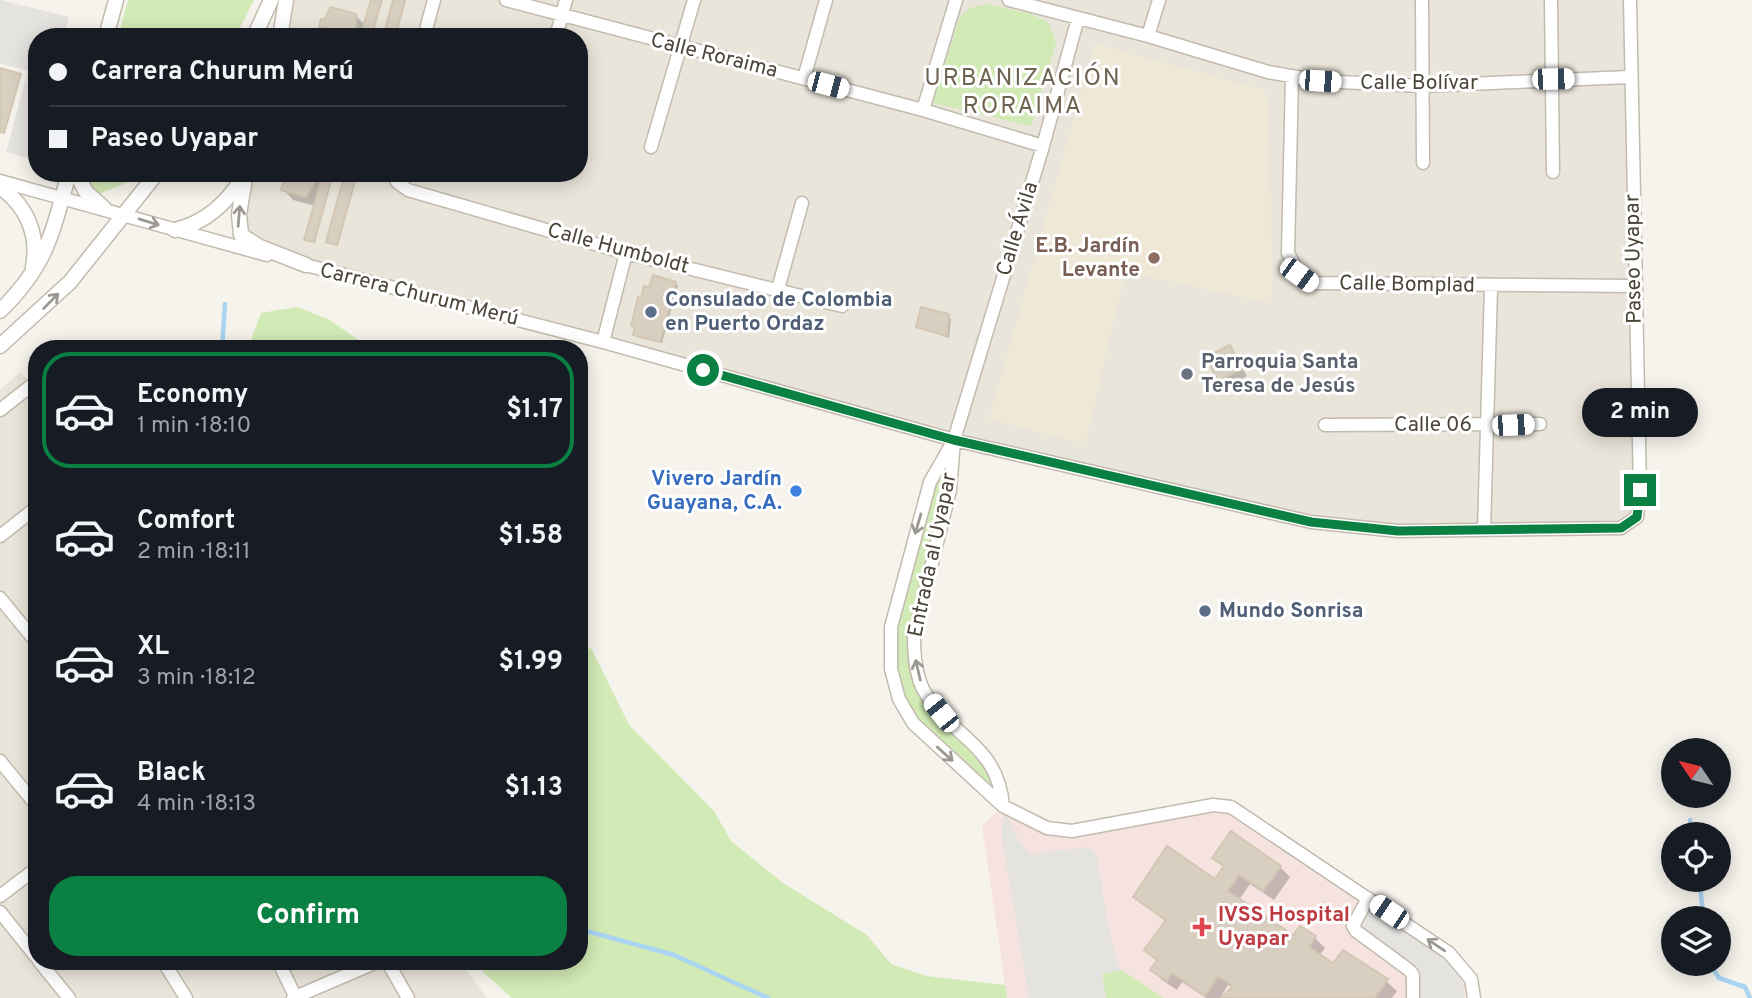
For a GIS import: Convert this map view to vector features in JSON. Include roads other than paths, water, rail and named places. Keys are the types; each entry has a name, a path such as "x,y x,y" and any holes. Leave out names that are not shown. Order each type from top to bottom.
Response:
{"street":[{"path":"108,28 116,0"},
{"path":"258,28 271,0"},
{"path":"281,28 286,0"},
{"path":"426,28 434,0"},
{"name":"Calle Roraima","path":"506,0 923,110 1044,146"},
{"path":"559,28 566,0"},
{"path":"651,147 694,0"},
{"path":"804,78 826,0"},
{"path":"923,110 956,0"},
{"name":"Calle Bolívar","path":"1009,0 1033,3 1268,72 1344,83 1422,86 1629,77"},
{"path":"1148,36 1160,0"},
{"path":"1422,0 1423,163"},
{"path":"1551,0 1553,172"},
{"name":"Paseo Uyapar","path":"1630,0 1629,77 1640,490 1637,517"},
{"name":"Calle Ávila","path":"954,440 1044,146 1078,18"},
{"name":"Calle Bomplad","path":"1292,76 1288,253 1299,275 1311,283 1491,287 1635,286"},
{"path":"0,181 123,214"},
{"path":"0,311 32,276 52,238 66,182"},
{"path":"81,182 86,192 104,208"},
{"path":"0,346 70,282 150,182"},
{"path":"175,230 207,218 222,205 239,182"},
{"path":"244,182 239,214 241,235 260,247 306,265"},
{"name":"Calle Humboldt","path":"399,182 408,190 626,253 842,306"},
{"path":"0,187 23,210 31,226 36,254 32,276"},
{"path":"778,289 802,203"},
{"name":"Carrera Churum Merú","path":"123,214 306,265 603,342 954,440 1311,522 1398,531 1621,528 1637,517"},
{"path":"603,342 626,253"},
{"path":"1484,530 1491,287"},
{"path":"0,410 28,388"},
{"name":"Calle 06","path":"1325,425 1540,424"},
{"name":"Entrada al Uyapar","path":"954,440 930,482 901,584 891,627 891,669 899,699 913,723 1003,806"},
{"name":"Entrada al Uyapar","path":"954,440 950,490 917,620 914,653 922,687 930,699 987,757 998,773 1003,806"},
{"path":"0,536 28,514"},
{"path":"0,598 28,632"},
{"path":"0,761 28,795"},
{"path":"1003,806 1035,824 1060,831 1213,805 1231,807 1455,959 1471,979 1474,998"},
{"path":"0,896 28,875"},
{"path":"1368,898 1353,926 1409,970 1413,975 1413,998"},
{"path":"0,912 28,947"},
{"path":"47,970 69,998"},
{"path":"169,970 186,998"},
{"path":"282,970 295,998 359,970"},
{"path":"392,970 408,998"}],"waterway":[{"path":"223,340 225,304"},
{"path":"1701,892 1702,906"},
{"path":"588,931 674,955 768,998"},
{"path":"1718,976 1745,987 1750,998"}],"place":[{"name":"E.B. Jardín Levante","path":"1154,258"},
{"name":"Consulado de Colombia en Puerto Ordaz","path":"651,312"},
{"name":"Parroquia Santa Teresa de Jesús","path":"1187,374"},
{"name":"Vivero Jardín Guayana, C.A.","path":"796,491"},
{"name":"Mundo Sonrisa","path":"1205,611"},
{"name":"IVSS Hospital Uyapar","path":"1202,927"}],"district":[{"name":"URBANIZACIÓN RORAIMA","path":"1023,93"}]}
